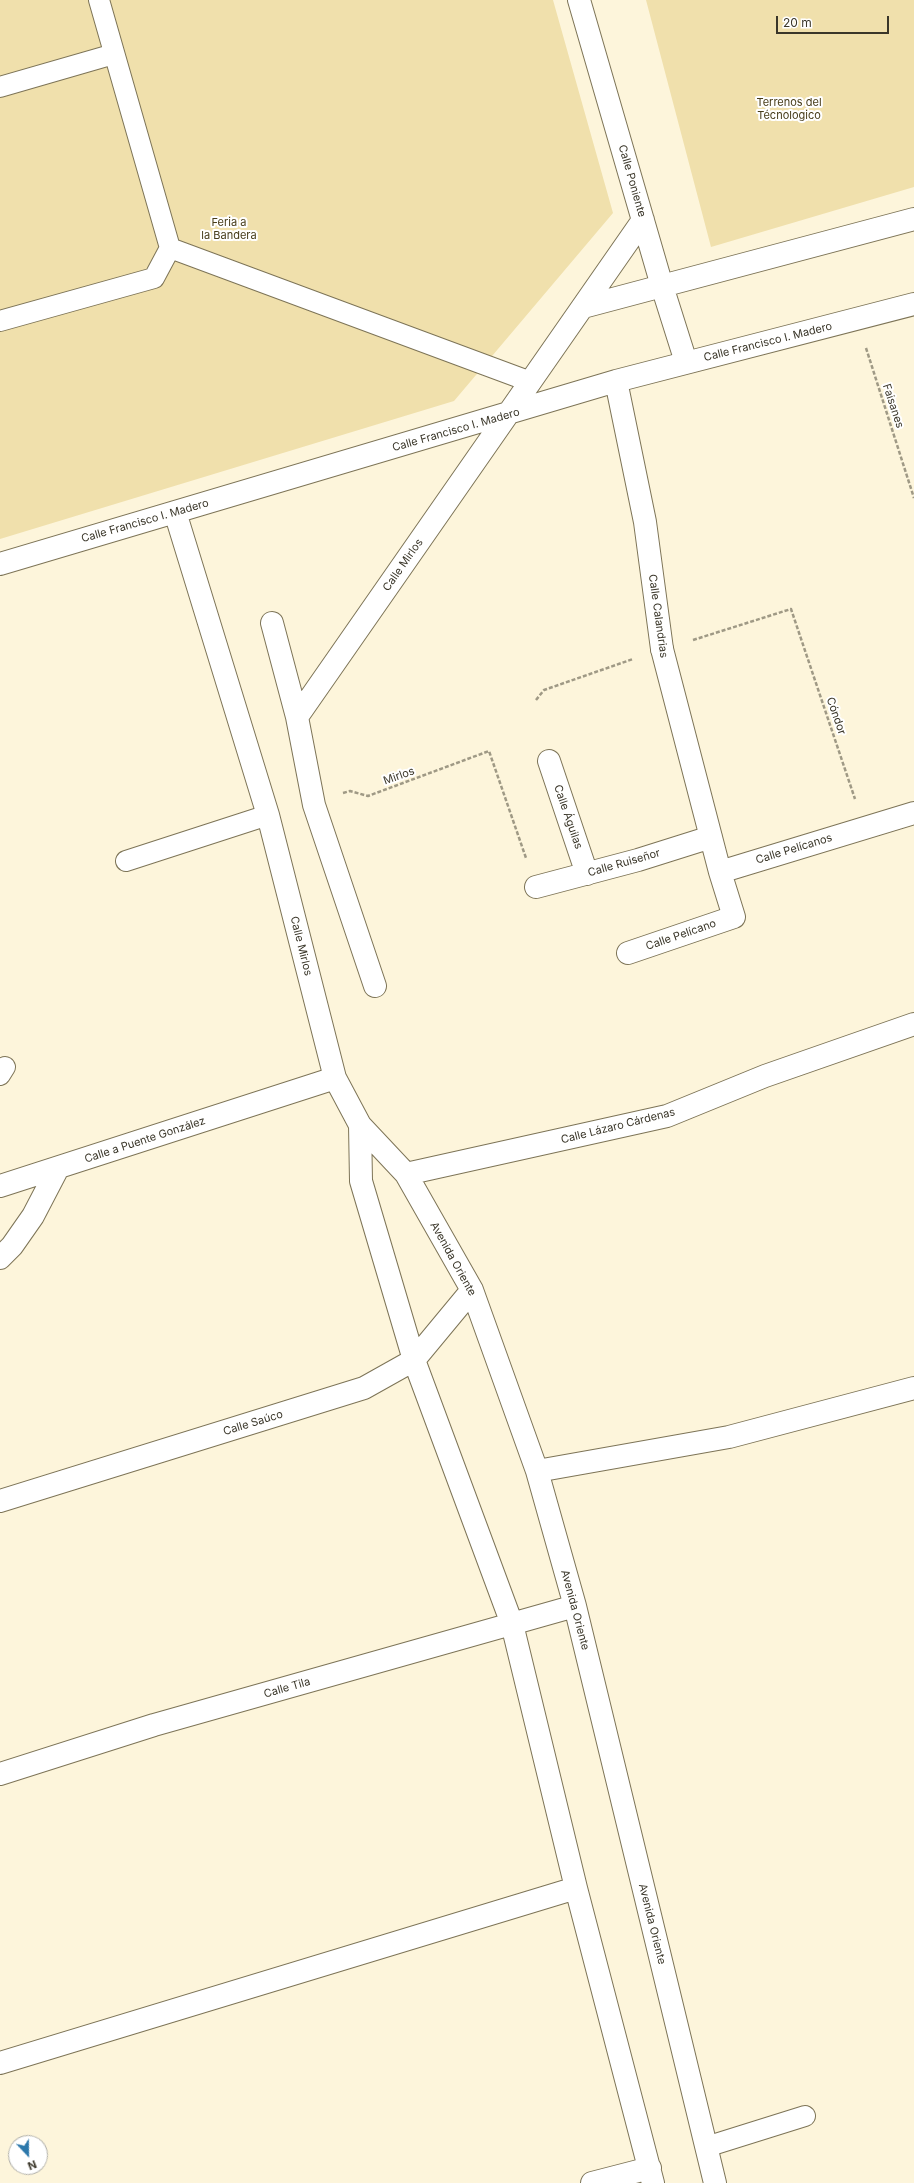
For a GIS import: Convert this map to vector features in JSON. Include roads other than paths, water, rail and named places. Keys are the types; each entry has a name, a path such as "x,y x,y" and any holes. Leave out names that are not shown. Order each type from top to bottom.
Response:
{"street":[{"name":"Calle Poniente","path":"579,0 662,286 686,362"},
{"path":"583,307 914,219"},
{"name":"Calle Mirlos","path":"296,717 643,220"},
{"name":"Calle Francisco I. Madero","path":"0,564 616,381 914,304"},
{"name":"Calle Calandrias","path":"616,381 645,522 662,649 720,872"},
{"name":"Calle Mirlos","path":"175,512 268,815 335,1078"},
{"path":"272,623 296,717 314,805 375,986"},
{"name":"Calle Águilas","path":"549,760 587,874"},
{"name":"Calle Pelícanos","path":"720,872 914,813"},
{"name":"Calle Ruiseñor","path":"536,887 587,874 711,837"},
{"name":"Calle Pelícano","path":"628,953 734,917 720,872"},
{"name":"Calle Lázaro Cárdenas","path":"406,1174 667,1116 765,1076 914,1024"},
{"name":"Avenida Oriente","path":"335,1078 360,1125 406,1174 472,1290 537,1471 575,1606 715,2183"},
{"name":"Calle a Puente González","path":"0,1186 335,1078"},
{"path":"360,1125 361,1181 414,1360 512,1624 576,1888 651,2176 592,2183"},
{"path":"0,1258 12,1246 33,1216 58,1168"},
{"name":"Calle Saúco","path":"0,1501 364,1388 414,1360 472,1290"},
{"path":"537,1471 729,1437 914,1388"},
{"name":"Calle Tila","path":"0,1774 154,1725 575,1606"},
{"path":"0,2063 576,1888"}],"lane":[{"path":"0,321 154,278 170,248 99,0"},
{"path":"0,87 114,54"},
{"path":"170,248 531,382"},
{"path":"126,861 268,815"},
{"path":"706,2147 805,2116"}],"park label":[{"name":"Terrenos del Técnologico","path":"789,109"},
{"name":"Feria a la Bandera","path":"229,229"}]}
